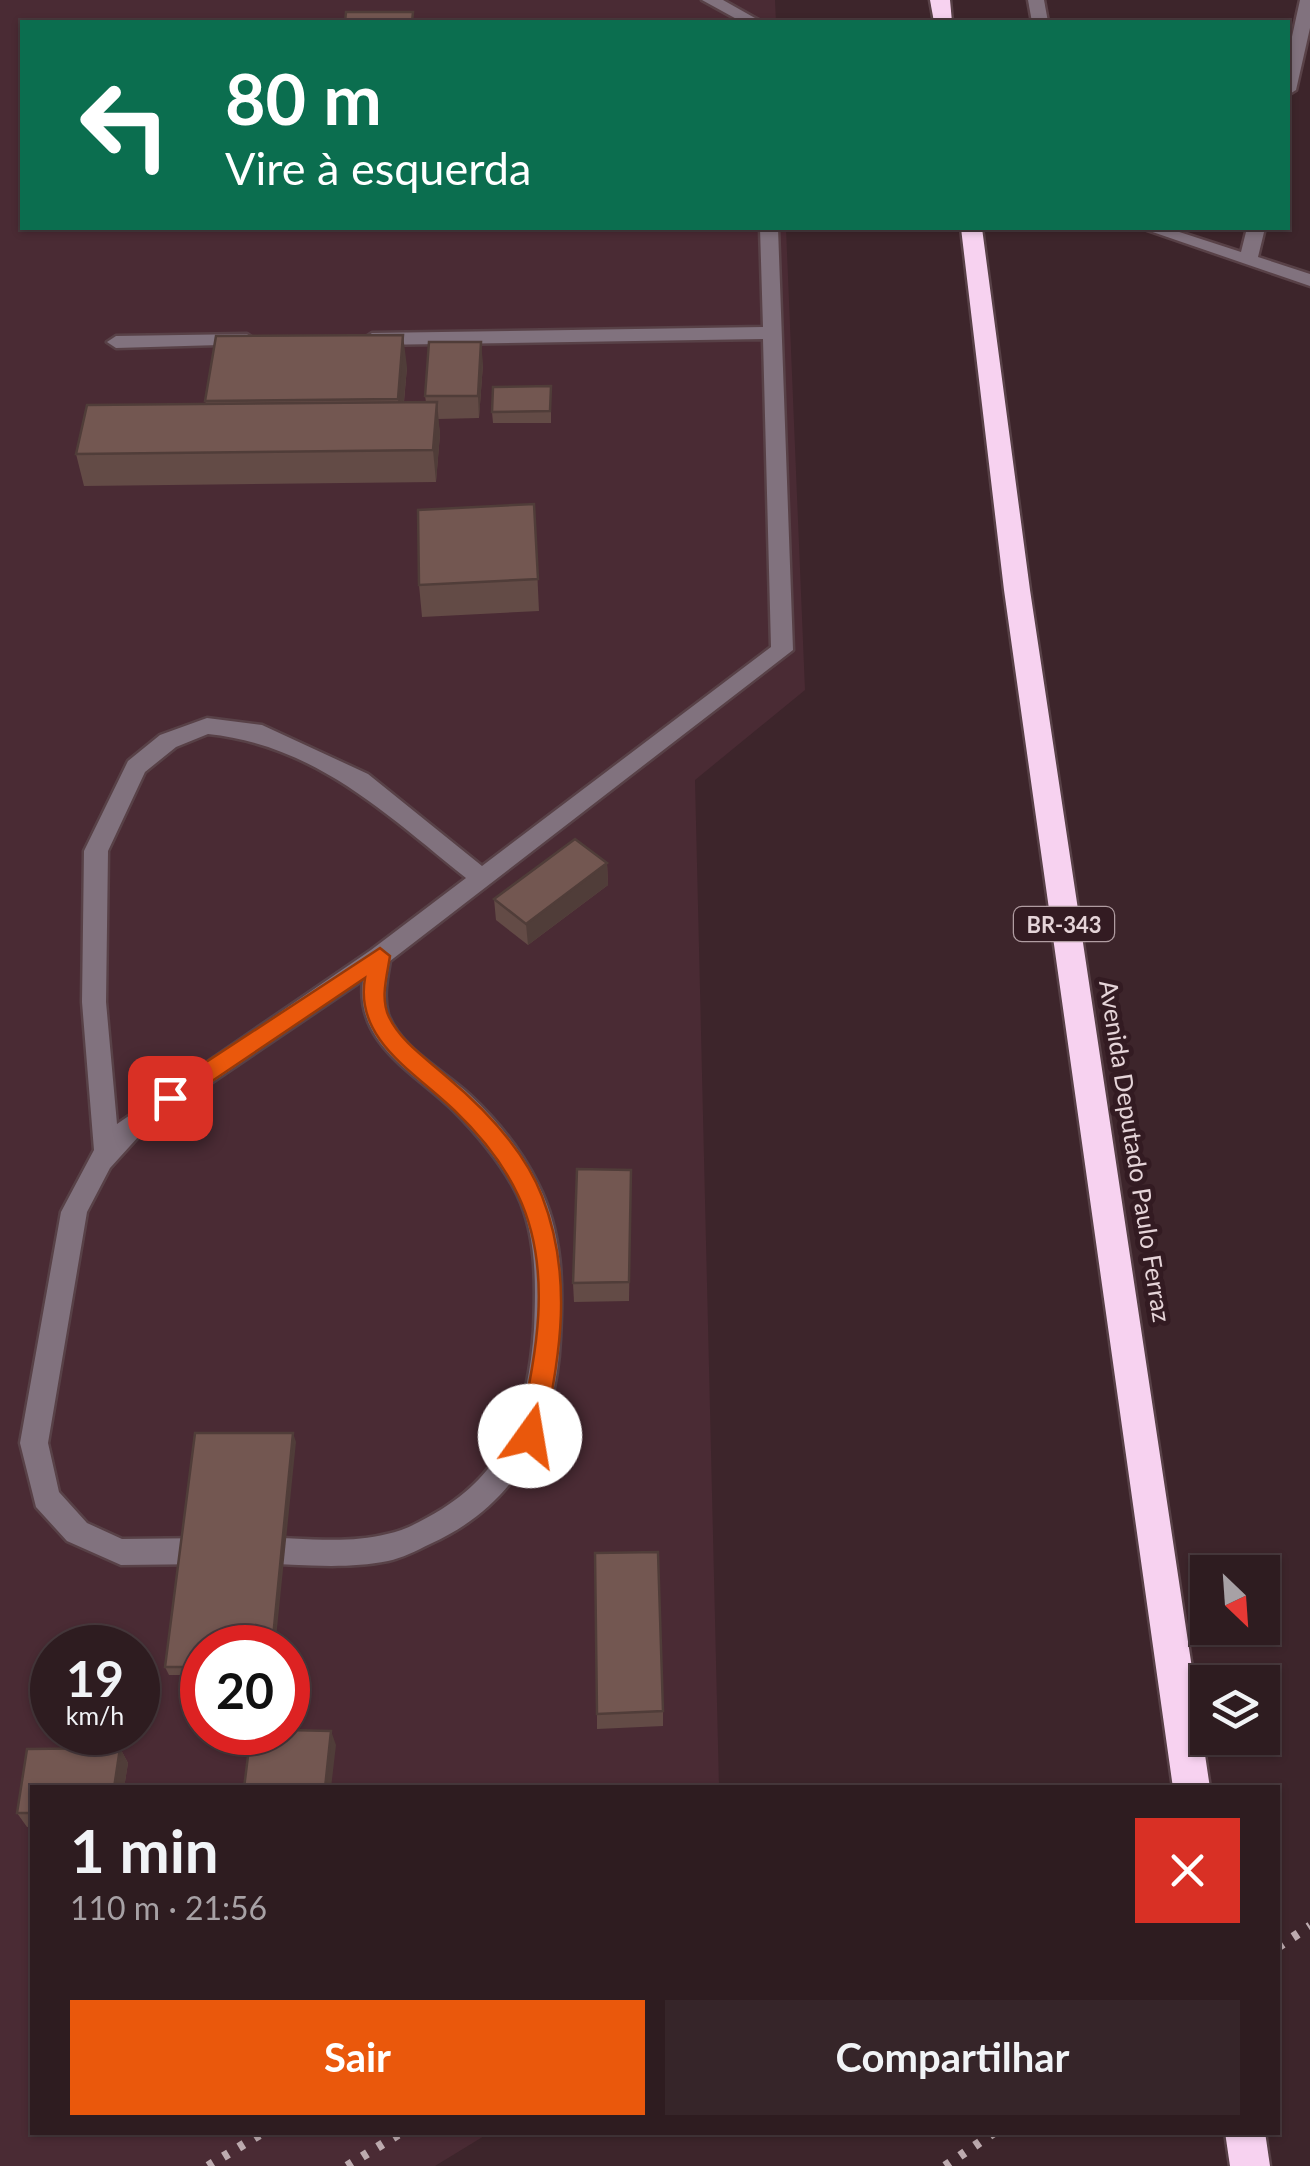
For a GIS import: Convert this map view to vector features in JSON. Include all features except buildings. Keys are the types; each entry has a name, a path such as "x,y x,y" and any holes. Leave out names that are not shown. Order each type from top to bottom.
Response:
{"highway":[{"name":"Avenida Deputado Paulo Ferraz","path":"971,230 1019,610 1192,1785"},
{"path":"1245,2135 1250,2166"}],"street":[{"path":"710,0 752,20"},
{"path":"1290,81 1308,0"},
{"path":"380,956 374,991 376,1015 394,1044 462,1104 501,1146 530,1195 550,1259 548,1360 530,1436 498,1484 454,1518 391,1548 121,1552 77,1532 46,1498 34,1443 74,1212 88,1177 106,1148 140,1118 380,956 782,650 769,230"},
{"path":"1156,230 1310,280"},
{"path":"1248,261 1256,230"},
{"path":"354,339 772,333"},
{"path":"116,342 275,340"},
{"path":"106,1148 94,1002 96,850 136,768 168,741 208,726 254,731 360,780 483,879"}],"shaded area":[{"path":"0,0 775,0 776,20 20,20 20,230 786,230 805,690 695,780 719,1785 30,1785 30,2135 486,2135 435,2166 0,2166"}],"railway":[{"path":"1280,1946 1310,1926"},
{"path":"208,2166 259,2135"},
{"path":"347,2166 397,2135"},
{"path":"945,2166 991,2135"}],"route":[{"path":"170,1098 380,956 374,991 376,1015 394,1044 462,1104 501,1146 530,1195 550,1259 548,1360 530,1436"}]}
